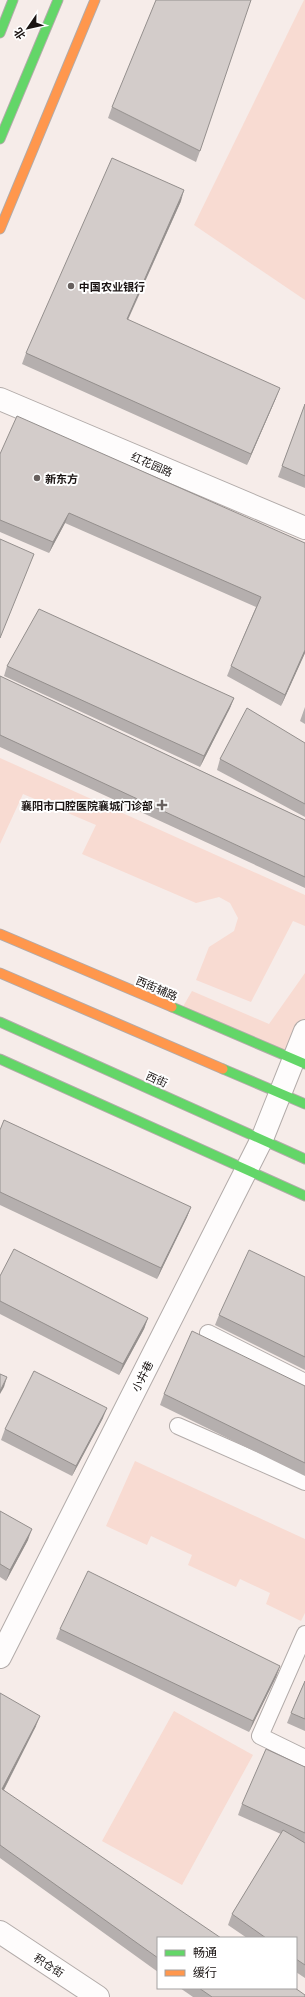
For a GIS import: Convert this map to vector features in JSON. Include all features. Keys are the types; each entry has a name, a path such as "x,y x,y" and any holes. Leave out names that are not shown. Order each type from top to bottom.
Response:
{"street":[{"path":"0,33 13,0"},
{"path":"0,139 58,0"},
{"path":"0,229 95,0"},
{"name":"红花园路","path":"0,399 305,528"},
{"name":"西街辅路","path":"0,934 300,1061"},
{"path":"0,974 305,1104"},
{"name":"西街","path":"0,1022 305,1159"},
{"name":"小井巷","path":"0,1657 262,1139 281,1093 300,1061 305,1031"},
{"path":"0,1058 305,1196"},
{"name":"积仓街","path":"0,1932 98,1997"}],"lane":[{"path":"208,1333 305,1382"},
{"path":"178,1426 305,1482"},
{"path":"305,1634 260,1736 305,1758"}],"shaded area":[{"path":"305,0 305,300 194,225"},
{"path":"0,758 305,895 305,926 293,921 251,1002 196,980 209,947 234,931 238,918 230,903 219,897 196,903 82,854 96,825 23,794 0,844"},
{"path":"305,973 305,1031 294,1058 181,1010 192,991 269,1024"},
{"path":"135,1461 305,1539 305,1613 301,1621 266,1604 270,1593 240,1579 236,1587 188,1565 192,1555 151,1536 147,1545 106,1526"},
{"path":"174,1711 253,1755 182,1885 102,1841"}],"building":[{"path":"156,0 251,0 200,151 112,107"},
{"path":"112,158 184,190 127,319 280,388 251,454 26,353"},
{"path":"305,404 305,476 282,466"},
{"path":"17,416 305,543 305,650 285,695 231,666 261,597 69,513 53,542 0,520 0,454"},
{"path":"0,539 34,554 0,638"},
{"path":"39,609 234,698 204,756 7,666"},
{"path":"0,676 305,820 305,877 0,735"},
{"path":"247,708 305,743 305,804 220,759"},
{"path":"4,1120 191,1207 161,1268 0,1192 0,1130"},
{"path":"14,1249 148,1318 123,1364 0,1301 0,1276"},
{"path":"249,1250 305,1277 305,1357 219,1315"},
{"path":"192,1331 305,1386 305,1463 164,1394"},
{"path":"34,1371 107,1408 76,1466 5,1429"},
{"path":"0,1374 7,1377 0,1391"},
{"path":"0,1511 32,1529 10,1570 0,1564"},
{"path":"88,1571 280,1666 253,1721 60,1629"},
{"path":"305,1681 305,1719 291,1713"},
{"path":"0,1693 40,1716 2,1789 220,1937 157,1937 157,1957 0,1845"},
{"path":"266,1749 305,1767 305,1833 242,1804"},
{"path":"283,1830 305,1843 305,1965 297,1960 297,1937 265,1937 232,1914"},
{"path":"200,1989 296,1989 305,1995 305,1997 212,1997"}],"traffic: fast":[{"path":"0,33 13,0"},
{"path":"0,139 58,0"},
{"path":"172,1007 305,1064"},
{"path":"0,1022 305,1159"},
{"path":"0,1059 305,1196"},
{"path":"223,1069 305,1104"}],"traffic: slow":[{"path":"0,229 95,0"},
{"path":"0,934 172,1007"},
{"path":"0,973 223,1069"}],"place":[{"name":"中国农业银行","path":"71,286"},
{"name":"新东方","path":"37,478"},
{"name":"襄阳市口腔医院襄城门诊部","path":"162,805"}]}
